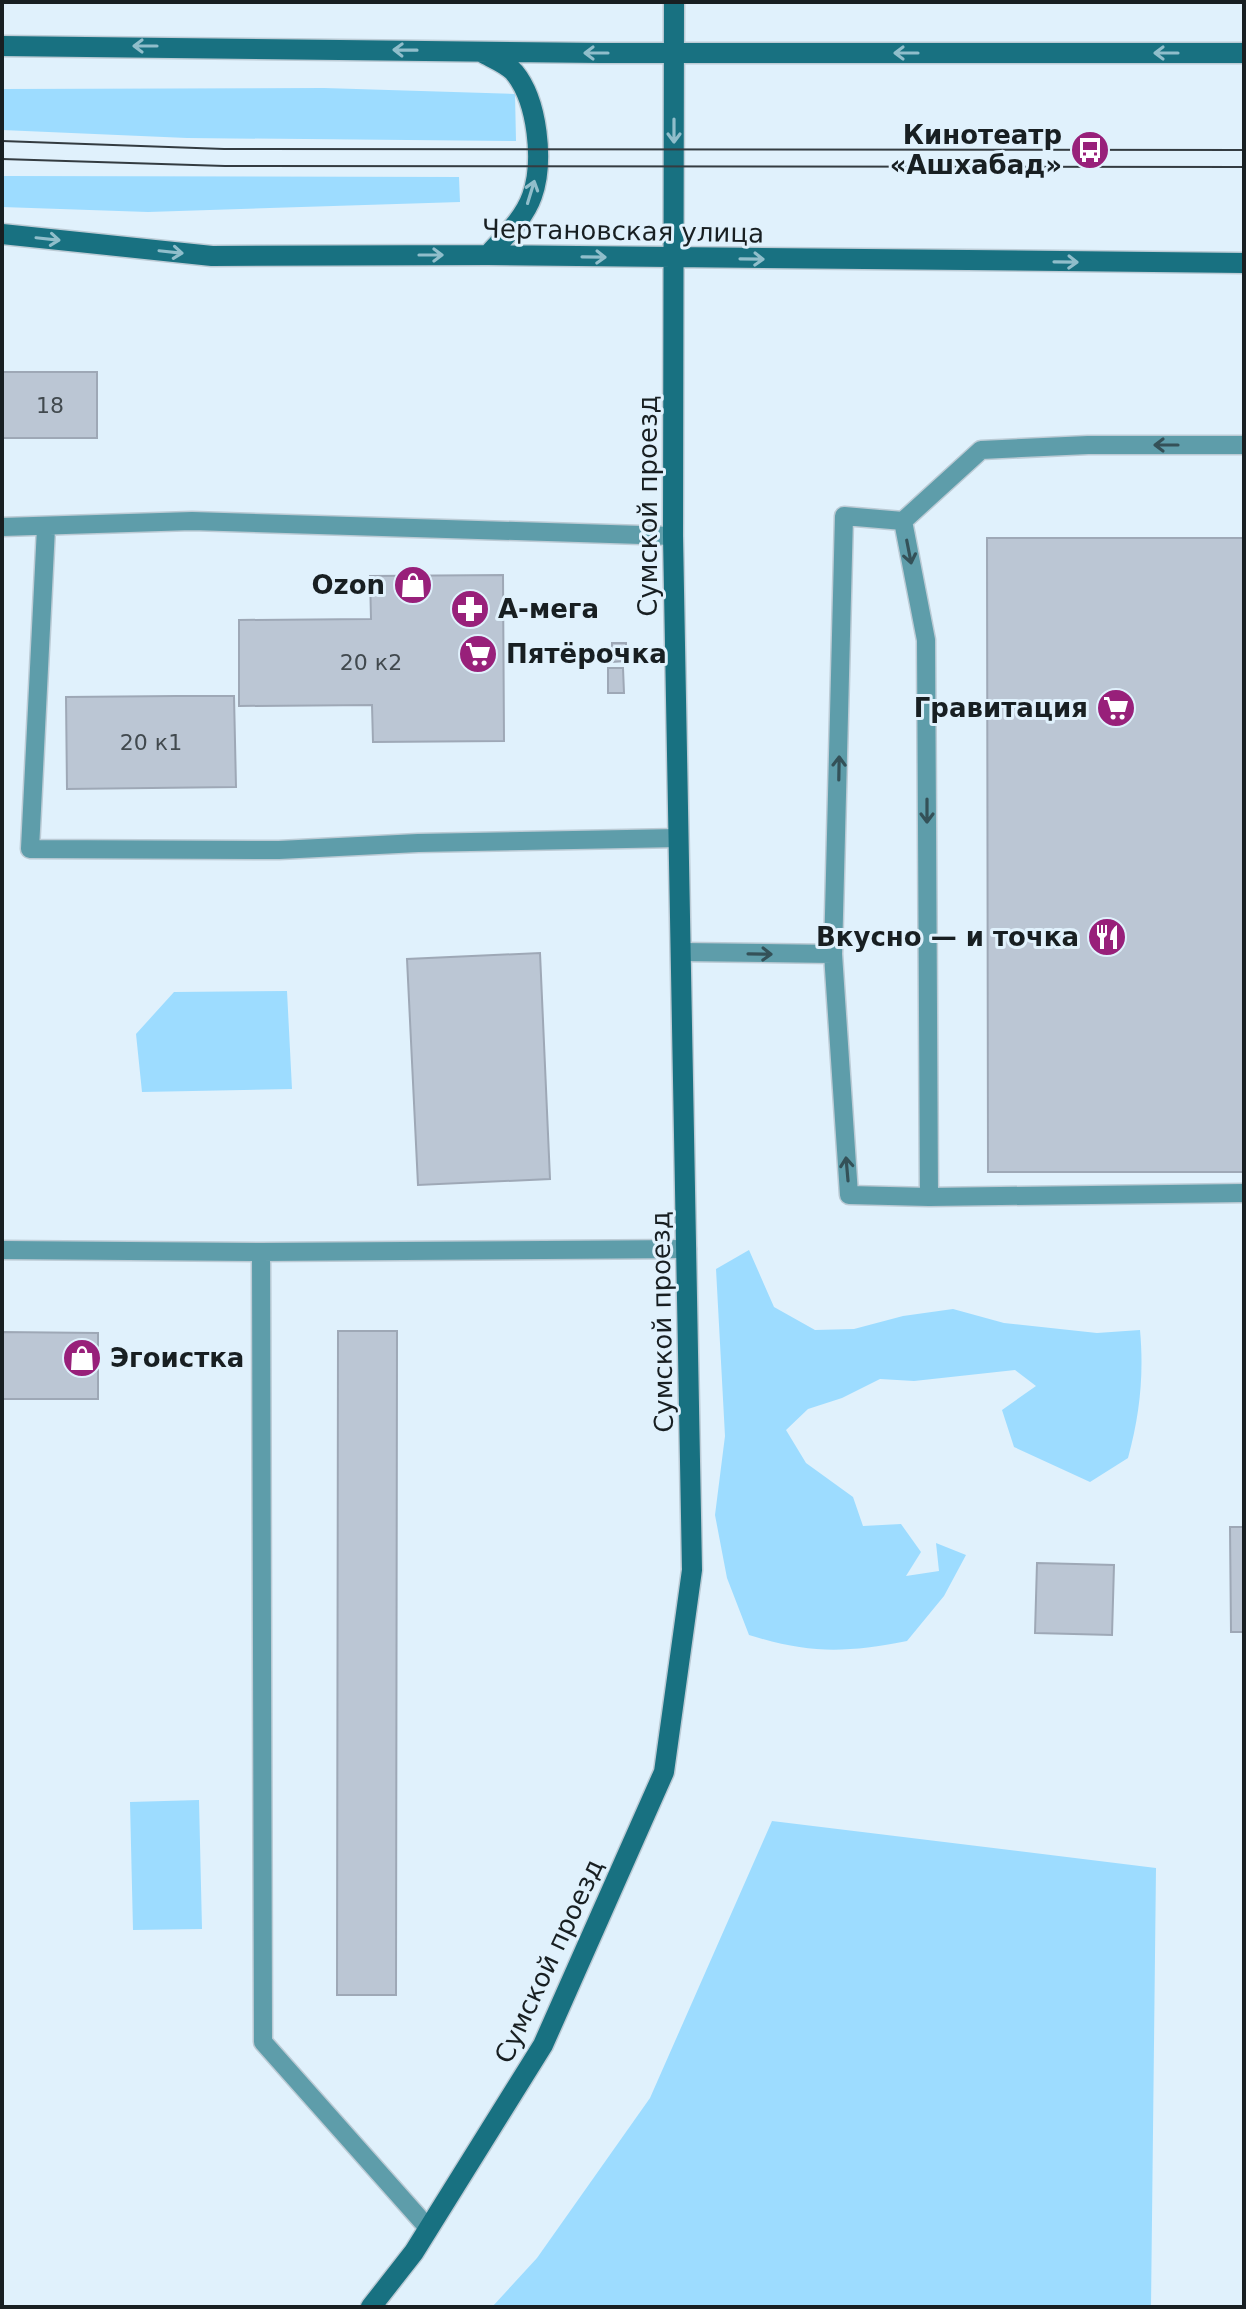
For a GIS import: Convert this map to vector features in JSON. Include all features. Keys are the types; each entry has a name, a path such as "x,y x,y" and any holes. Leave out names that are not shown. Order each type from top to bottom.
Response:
{"main road":[{"name":"Сумской проезд","path":"371,2307 429,2229 543,2045 664,1772 692,1570 673,536 674,2"},
{"path":"2,46 483,52 1244,53"},
{"path":"483,52 514,71 529,102 538,164 532,197 516,224 488,255"},
{"name":"Чертановская улица","path":"2,234 212,256 488,255 1244,263"}],"lane":[{"path":"1244,445 1088,445 981,450 903,521 844,516 833,954 849,1195 929,1197 1244,1193"},
{"path":"2,527 192,521 673,536"},
{"path":"903,521 926,640 929,1197"},
{"path":"46,528 30,849 279,850 418,843 679,838"},
{"path":"682,952 833,954"},
{"path":"2,1250 687,1249"},
{"path":"261,1252 263,2042 429,2229"}],"shaded area":[{"path":"324,88 515,94 516,141 187,138 2,130 2,89"},
{"path":"2,176 459,177 460,202 148,212 2,207"},
{"path":"287,991 292,1089 142,1092 136,1034 174,992"},
{"path":"749,1250 774,1307 815,1330 854,1329 903,1316 953,1309 1004,1323 1097,1333 1140,1330 1140,1394 1128,1458 1090,1482 1014,1447 1002,1410 1036,1386 1015,1370 914,1381 880,1379 842,1398 808,1409 786,1430 806,1463 853,1497 863,1526 901,1524 921,1552 906,1576 939,1571 936,1543 966,1555 944,1596 907,1641 828,1650 791,1646 749,1635 727,1578 715,1515 725,1436 716,1269"},
{"path":"199,1800 202,1929 133,1930 130,1802"},
{"path":"772,1821 1156,1868 1151,2307 492,2307 537,2258 650,2098"}],"building":[{"path":"2,372 97,372 97,438 2,438"},
{"name":"Гравитация","path":"987,538 1244,538 1244,1172 988,1172"},
{"path":"503,575 504,741 373,742 372,705 239,706 239,620 371,619 370,576"},
{"path":"612,643 626,643 626,661 612,662"},
{"path":"608,668 623,668 624,693 608,693"},
{"path":"234,696 236,787 67,789 66,697"},
{"path":"540,953 550,1179 418,1185 407,959"},
{"path":"338,1331 397,1331 396,1995 337,1995"},
{"path":"2,1332 98,1333 98,1399 2,1399"},
{"path":"1230,1527 1244,1527 1244,1632 1231,1632"},
{"path":"1037,1563 1114,1565 1112,1635 1035,1633"}],"tram line":[{"path":"2,141 224,149 1244,150"},
{"path":"2,159 225,166 1244,167"}],"place":[{"name":"Кинотеатр «Ашхабад»","path":"1090,150"},
{"name":"Ozon","path":"413,585"},
{"name":"А-мега","path":"470,609"},
{"name":"Пятёрочка","path":"478,654"},
{"name":"Гравитация","path":"1116,708"},
{"name":"Вкусно — и точка","path":"1107,937"},
{"name":"Эгоистка","path":"82,1358"}]}
